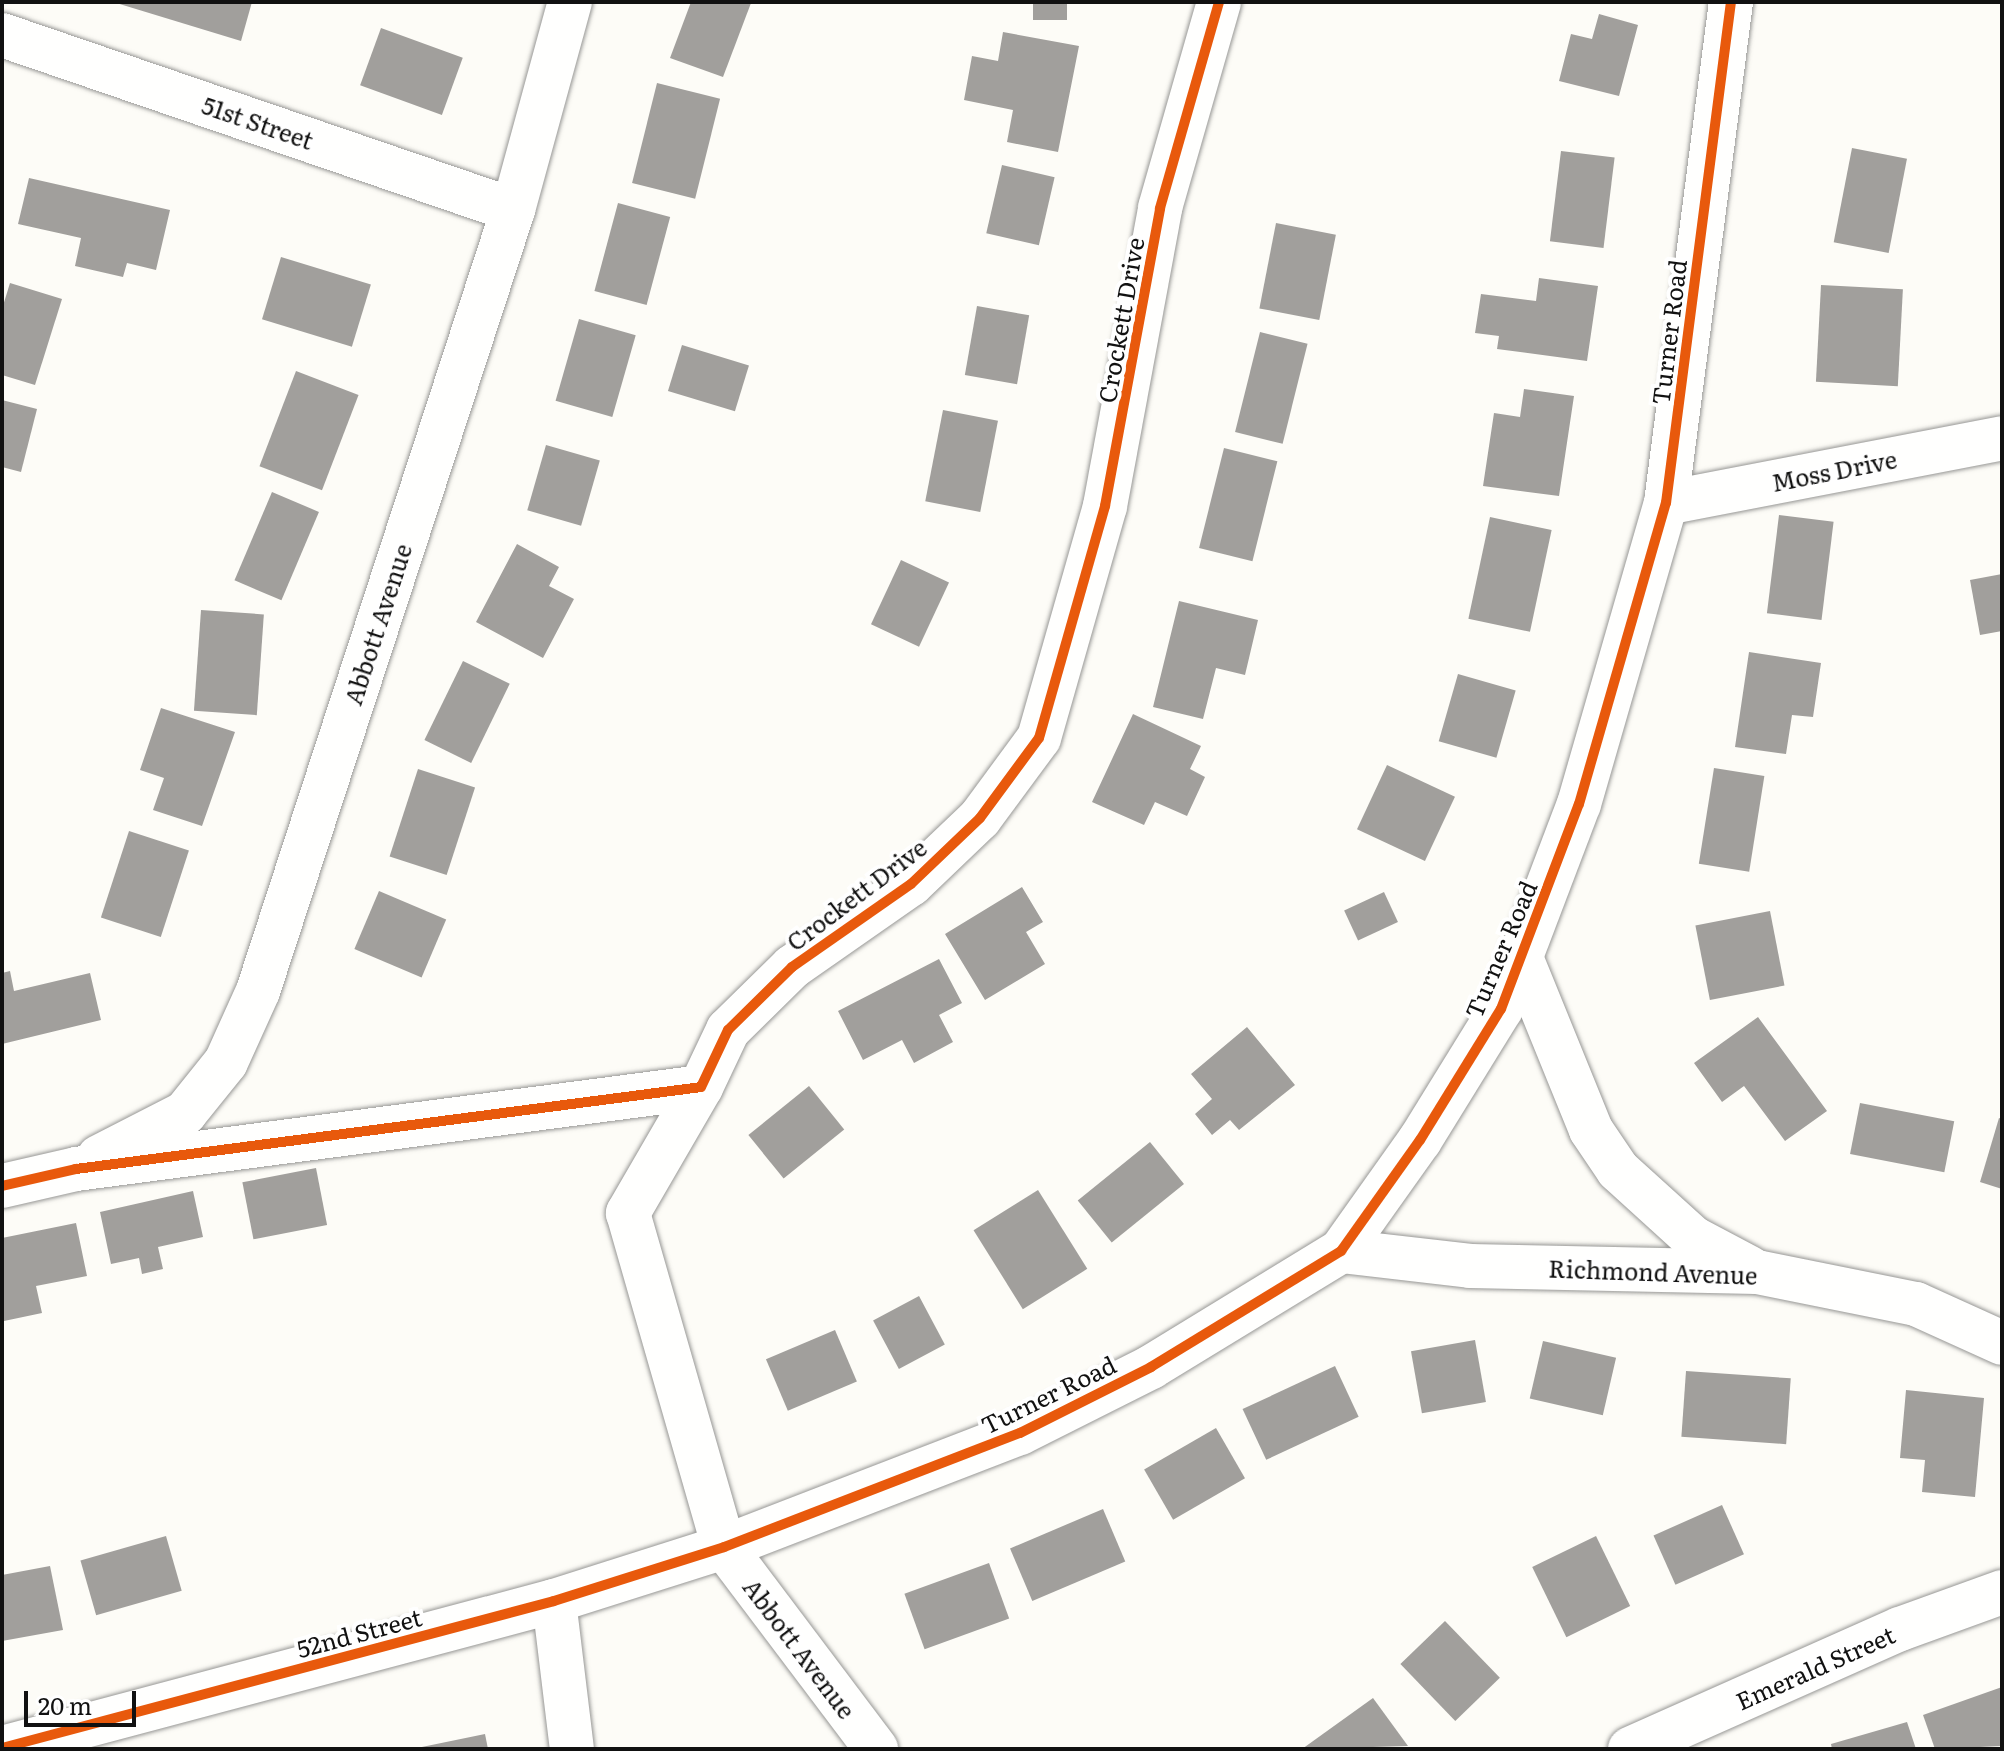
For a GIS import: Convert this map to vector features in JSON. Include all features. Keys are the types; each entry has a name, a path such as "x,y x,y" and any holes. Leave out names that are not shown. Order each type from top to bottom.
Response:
{"street":[{"name":"Abbott Avenue","path":"76,1169 185,1113 226,1062 258,991 513,210 570,2"},
{"name":"Crockett Drive","path":"724,1547 628,1213 701,1087 728,1030 792,967 911,884 980,818 1039,738 1105,506 1160,208 1219,2"},
{"name":"Turner Road","path":"724,1547 1020,1433 1151,1367 1341,1251 1464,1073 1522,960 1579,804 1666,503 1731,2"},
{"name":"51st Street","path":"8,31 513,210"},
{"name":"Moss Drive","path":"1666,503 2002,438"},
{"path":"1522,960 1591,1130 1618,1170 1693,1238 1757,1272"},
{"path":"2,1186 76,1169 701,1087"},
{"name":"Richmond Avenue","path":"1341,1251 1470,1266 1757,1272 1916,1304 2002,1343"},
{"name":"Abbott Avenue","path":"724,1547 876,1749"},
{"name":"52nd Street","path":"2,1748 554,1601 724,1547"},
{"name":"Emerald Street","path":"1630,1749 1900,1629 2002,1592"},
{"path":"554,1601 572,1749"}],"building":[{"path":"113,2 252,2 241,41"},
{"path":"691,2 751,3 723,77 670,58"},
{"path":"1033,2 1067,2 1067,20 1033,20"},
{"path":"1599,14 1638,25 1619,96 1559,81 1571,34 1592,39"},
{"path":"381,28 463,58 442,115 360,85"},
{"path":"1003,32 1079,46 1058,152 1007,142 1013,110 964,100 972,56 998,61"},
{"path":"657,83 720,99 695,199 632,183"},
{"path":"1852,148 1907,159 1889,253 1834,242"},
{"path":"1561,151 1615,158 1604,248 1550,241"},
{"path":"1002,165 1055,177 1039,245 986,233"},
{"path":"29,178 170,210 156,270 127,263 123,277 75,266 81,238 18,224"},
{"path":"618,203 670,217 647,305 594,291"},
{"path":"1276,223 1336,235 1319,320 1259,308"},
{"path":"281,257 371,284 352,347 262,319"},
{"path":"1539,278 1598,286 1587,361 1497,349 1499,336 1475,333 1481,294 1536,301"},
{"path":"10,283 62,299 35,385 2,375 2,309"},
{"path":"1821,285 1903,289 1898,386 1816,382"},
{"path":"977,306 1029,315 1017,384 965,375"},
{"path":"579,319 636,335 612,417 556,401"},
{"path":"1260,332 1308,344 1283,444 1235,432"},
{"path":"682,345 749,365 735,411 668,391"},
{"path":"296,371 359,395 322,490 259,466"},
{"path":"1524,389 1574,396 1559,496 1483,486 1494,413 1520,417"},
{"path":"2,400 37,409 21,472 2,467"},
{"path":"943,410 998,421 980,512 925,501"},
{"path":"546,445 600,460 581,526 527,510"},
{"path":"1224,448 1277,461 1252,561 1199,548"},
{"path":"272,492 319,512 281,600 234,580"},
{"path":"1779,515 1834,522 1822,620 1767,613"},
{"path":"1490,517 1552,530 1530,632 1468,619"},
{"path":"517,544 559,567 549,586 574,599 543,658 476,622"},
{"path":"901,560 949,582 919,647 871,624"},
{"path":"2002,574 2002,631 1980,635 1970,580"},
{"path":"1179,601 1258,620 1245,675 1216,668 1203,719 1153,707"},
{"path":"201,610 264,614 257,715 194,711"},
{"path":"1749,652 1821,663 1813,717 1792,715 1786,754 1735,747"},
{"path":"463,661 510,684 471,763 424,740"},
{"path":"1458,674 1516,691 1496,758 1439,741"},
{"path":"161,708 235,732 202,826 153,810 164,778 140,770"},
{"path":"1133,714 1201,746 1190,769 1205,777 1187,816 1155,802 1144,825 1092,802"},
{"path":"1387,765 1455,797 1425,861 1357,829"},
{"path":"1714,768 1764,776 1749,872 1699,864"},
{"path":"418,769 475,788 447,875 390,856"},
{"path":"129,831 189,850 161,937 101,918"},
{"path":"1022,887 1043,922 1026,932 1045,964 985,1000 945,934"},
{"path":"379,891 446,920 422,978 354,949"},
{"path":"1384,892 1398,922 1358,941 1344,911"},
{"path":"1770,911 1785,986 1710,1000 1695,926"},
{"path":"939,959 962,1003 939,1015 953,1042 914,1063 902,1040 863,1060 838,1011"},
{"path":"10,971 14,991 90,973 101,1020 2,1044 2,973"},
{"path":"1758,1017 1827,1111 1785,1141 1744,1086 1722,1102 1694,1063"},
{"path":"1247,1027 1295,1085 1239,1130 1230,1120 1212,1135 1195,1114 1212,1099 1191,1074"},
{"path":"809,1086 844,1130 784,1179 748,1135"},
{"path":"1860,1103 1954,1121 1944,1172 1850,1154"},
{"path":"1999,1118 2002,1119 2002,1189 1980,1182"},
{"path":"1150,1142 1184,1184 1112,1242 1078,1201"},
{"path":"316,1168 327,1225 253,1239 242,1182"},
{"path":"1038,1190 1087,1269 1023,1309 974,1230"},
{"path":"193,1191 203,1237 158,1247 163,1269 142,1274 139,1258 111,1264 100,1212"},
{"path":"76,1223 87,1276 36,1286 42,1313 4,1321 2,1238"},
{"path":"919,1296 945,1345 899,1369 873,1320"},
{"path":"835,1330 857,1382 788,1411 766,1359"},
{"path":"1475,1340 1486,1402 1422,1413 1411,1351"},
{"path":"1543,1341 1616,1358 1603,1415 1530,1398"},
{"path":"1335,1366 1359,1417 1266,1460 1243,1409"},
{"path":"1686,1371 1791,1378 1786,1444 1681,1437"},
{"path":"1906,1390 1984,1398 1975,1497 1922,1492 1925,1460 1900,1458"},
{"path":"1216,1428 1245,1478 1173,1520 1144,1470"},
{"path":"1722,1505 1744,1554 1675,1585 1653,1536"},
{"path":"1103,1509 1125,1561 1032,1601 1010,1548"},
{"path":"166,1536 182,1591 96,1615 80,1561"},
{"path":"1596,1536 1630,1606 1566,1637 1532,1567"},
{"path":"989,1563 1009,1618 925,1649 904,1594"},
{"path":"50,1566 63,1630 2,1641 2,1575"},
{"path":"1445,1621 1500,1678 1455,1721 1400,1664"},
{"path":"2002,1687 2002,1746 1935,1749 1923,1715"},
{"path":"1373,1698 1408,1746 1302,1749"},
{"path":"1907,1722 1916,1749 1832,1749 1831,1744"},
{"path":"485,1734 488,1749 417,1749 417,1748"}],"cycle path":[{"path":"2,1186 76,1169 701,1087 728,1030 792,967 911,884 980,818 1039,738 1105,506 1160,208 1219,2"},
{"path":"2,1748 554,1601 724,1547 1020,1433 1151,1367 1341,1251 1420,1140 1501,1009 1579,804 1666,503 1731,2"}]}
